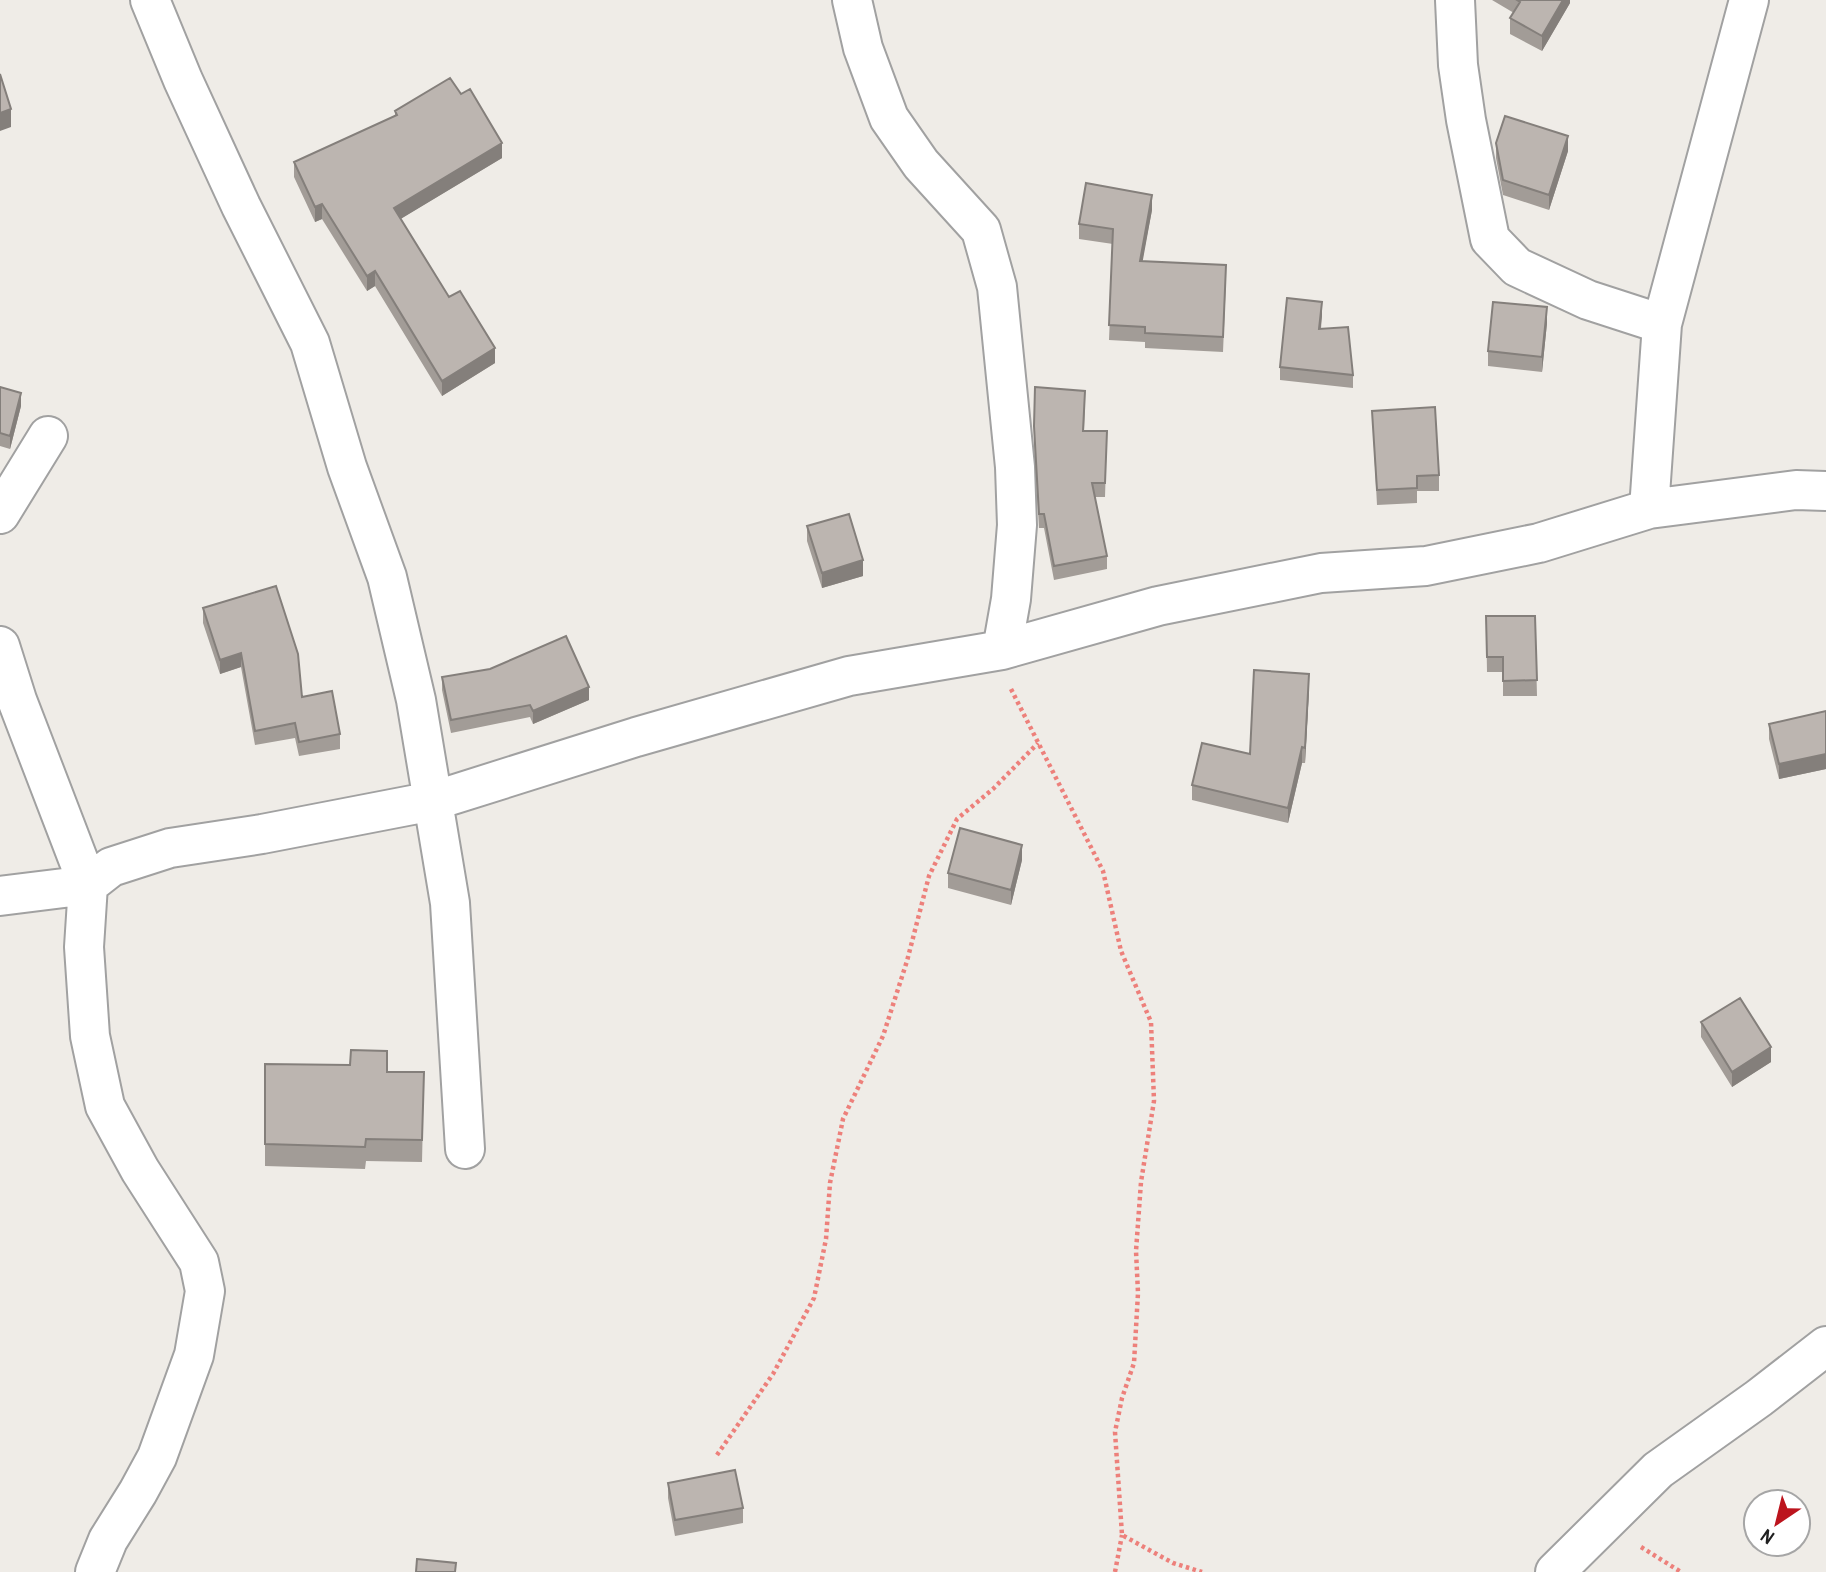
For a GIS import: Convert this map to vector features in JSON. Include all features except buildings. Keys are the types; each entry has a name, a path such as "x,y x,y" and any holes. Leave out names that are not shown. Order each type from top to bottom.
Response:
{"street":[{"path":"150,0 235,193 310,343 347,467 387,577 416,700 450,903 465,1149"},
{"path":"852,0 863,48 889,118 921,164 981,230 997,287 1015,467 1017,525 1011,599 997,650"},
{"path":"1455,0 1458,65 1466,120 1490,239 1517,267 1588,300 1662,324"},
{"path":"1649,509 1662,324 1749,0"},
{"path":"0,514 48,436"},
{"path":"0,896 88,885 111,867 170,848 262,834 433,801 636,737 849,676 997,650 1158,606 1321,573 1426,566 1539,543 1649,509 1796,490 1826,491"},
{"path":"0,646 17,700 88,885 84,947 86,985 90,1037 105,1106 140,1170 199,1262 205,1291 194,1355 157,1457 108,1540 95,1572"},
{"path":"1555,1572 1658,1470 1826,1346"}],"path":[{"path":"997,650 1038,743 1103,871 1121,951 1151,1022 1154,1101 1141,1182 1133,1363 1115,1432 1122,1535 1115,1572"},
{"path":"717,1455 774,1374 814,1298 826,1238 830,1183 844,1119 883,1036 907,961 929,876 957,820 993,789 1038,743"},
{"path":"1122,1535 1173,1563 1202,1572"}]}
